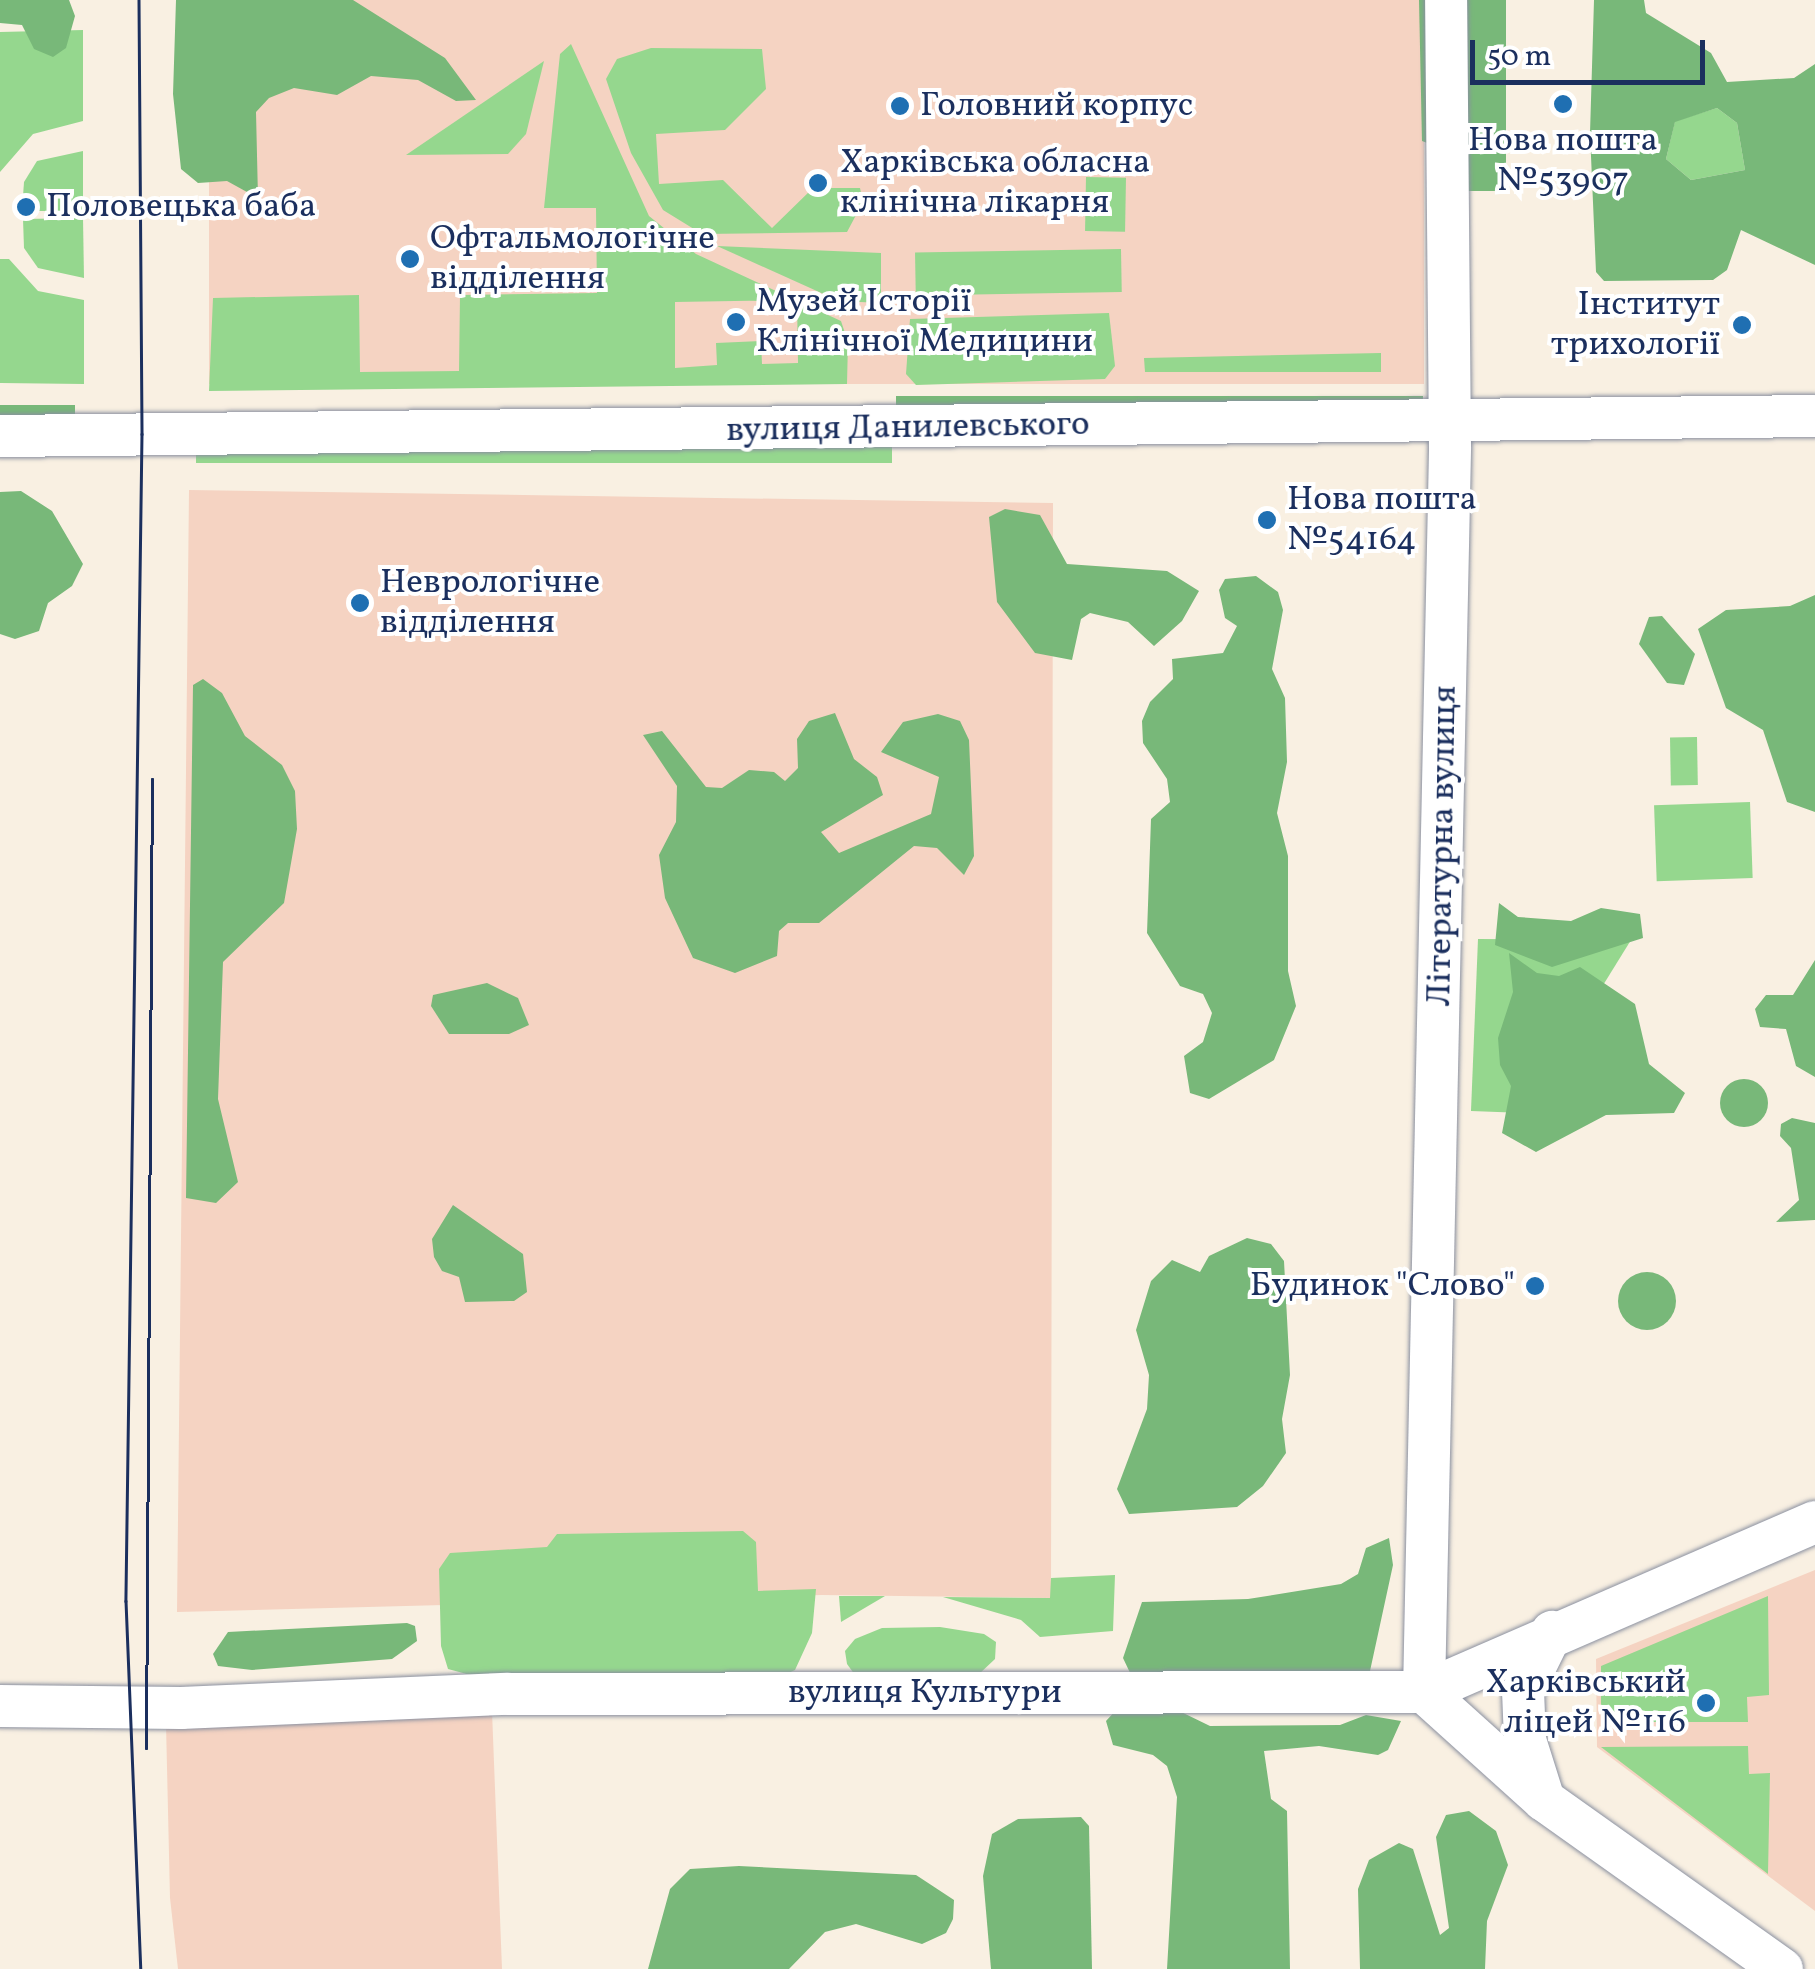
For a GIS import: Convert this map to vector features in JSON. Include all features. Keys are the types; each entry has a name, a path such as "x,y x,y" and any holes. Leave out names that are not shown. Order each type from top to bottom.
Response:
{"street":[{"name":"Літературна вулиця","path":"1424,1692 1450,420 1446,0"},
{"name":"вулиця Данилевського","path":"0,436 1815,416"},
{"name":"вулиця Культури","path":"0,1706 181,1708 508,1694 1424,1692 1552,1632 1815,1522"},
{"path":"1544,1800 1525,1740 1523,1692 1552,1632"},
{"path":"1424,1692 1544,1800 1782,1969"}],"shaded area":[{"name":"Харківська обласна клінічна лікарня","path":"209,0 1424,0 1424,384 209,384"},
{"path":"189,490 1053,503 1051,1598 822,1595 177,1612"},
{"name":"Харківський ліцей №116","path":"1815,1570 1815,1911 1597,1747 1596,1659"},
{"path":"492,1711 502,1969 178,1969 170,1898 166,1724"}],"green space":[{"path":"0,0 69,0 75,16 66,48 53,57 34,49 22,25 0,23"},
{"path":"176,0 353,0 445,58 476,100 456,101 418,80 371,76 337,95 294,88 269,98 256,112 258,198 227,181 198,183 181,169 173,94"},
{"path":"1419,0 1441,0 1435,146 1422,141"},
{"path":"1457,0 1506,0 1506,191 1457,191"},
{"path":"1594,0 1644,0 1646,13 1711,53 1727,82 1794,78 1815,64 1815,265 1741,230 1727,270 1713,280 1604,281 1596,272 1590,133","holes":["1717,108 1737,123 1745,170 1691,180 1666,159 1675,122"]},
{"path":"83,30 83,121 33,134 0,172 0,32"},
{"path":"571,44 649,216 696,254 796,300 675,302 675,368 717,365 716,343 761,341 762,364 798,363 797,301 841,321 848,342 847,384 209,391 213,298 359,295 360,372 459,371 460,295 597,293 596,208 544,208 560,54"},
{"path":"651,48 762,49 766,89 725,130 656,134 659,184 723,180 772,228 813,188 860,188 863,202 847,232 702,234 663,210 631,153 606,79 617,59"},
{"path":"544,61 526,134 508,154 406,155"},
{"path":"1717,108 1737,123 1745,170 1691,180 1666,159 1675,121"},
{"path":"83,151 83,211 22,211 24,182 37,161"},
{"path":"1086,177 1126,178 1125,232 1085,231"},
{"path":"83,218 84,278 38,268 24,248 23,219"},
{"path":"717,246 881,253 881,303 839,301"},
{"path":"1121,249 1122,292 916,296 915,253"},
{"path":"0,259 9,259 38,291 84,300 84,384 0,383"},
{"path":"1109,313 1115,366 1105,379 916,385 906,374 910,319"},
{"path":"1381,353 1381,372 1145,372 1144,358"},
{"path":"896,396 1423,396 1423,412 896,412"},
{"path":"0,405 75,405 75,421 0,421"},
{"path":"196,442 892,442 892,463 196,463"},
{"path":"21,491 52,511 83,564 72,586 48,603 39,631 15,639 0,634 0,492"},
{"path":"1005,509 1040,515 1067,564 1167,571 1199,591 1182,621 1154,646 1128,622 1090,613 1081,619 1072,660 1035,653 997,602 989,517"},
{"path":"1256,576 1278,592 1283,610 1272,669 1285,698 1287,762 1277,813 1288,856 1288,971 1296,1006 1274,1060 1209,1099 1190,1093 1184,1056 1203,1042 1212,1013 1203,994 1180,986 1147,933 1151,819 1170,802 1167,779 1143,743 1142,721 1150,702 1173,679 1172,659 1223,653 1237,626 1225,618 1219,590 1225,579"},
{"path":"1815,595 1815,812 1787,802 1763,730 1726,708 1698,629 1726,610 1790,606"},
{"path":"1662,616 1695,654 1684,685 1667,683 1639,644 1649,617"},
{"path":"203,679 222,693 245,736 282,765 295,791 297,829 284,903 223,962 218,1099 238,1182 216,1203 186,1198 193,685"},
{"path":"835,713 854,759 877,777 883,795 821,832 839,853 931,814 939,777 881,752 903,722 938,714 960,721 969,740 974,856 964,875 937,848 914,846 819,923 788,923 779,931 777,956 735,973 693,958 665,898 659,855 676,822 677,786 643,735 662,731 706,787 722,788 749,770 774,772 785,781 798,768 797,739 809,721"},
{"path":"1670,737 1697,737 1698,785 1671,785"},
{"path":"1750,802 1753,878 1657,881 1654,805"},
{"path":"1499,903 1518,917 1571,921 1601,908 1640,914 1643,938 1552,967 1495,945"},
{"path":"1478,939 1631,940 1524,1113 1471,1111"},
{"path":"1509,953 1537,973 1559,976 1580,967 1635,1004 1649,1064 1685,1093 1674,1113 1606,1115 1536,1152 1502,1133 1511,1086 1500,1065 1498,1038 1513,992"},
{"path":"1815,960 1815,1077 1796,1066 1786,1029 1760,1027 1755,1009 1766,995 1793,995"},
{"path":"487,983 518,998 529,1025 509,1034 449,1034 431,1006 433,995"},
{"path":"1744,1079 1761,1086 1768,1103 1761,1120 1744,1127 1727,1120 1720,1103 1727,1086"},
{"path":"1792,1118 1815,1123 1815,1220 1776,1222 1799,1200 1791,1148 1780,1136 1781,1124"},
{"path":"453,1205 523,1254 527,1292 514,1301 465,1302 459,1277 442,1271 434,1257 432,1239"},
{"path":"1247,1238 1271,1244 1284,1261 1290,1375 1282,1419 1286,1453 1263,1486 1237,1507 1129,1514 1117,1489 1147,1409 1149,1375 1136,1330 1151,1281 1172,1260 1200,1272 1209,1256"},
{"path":"1647,1272 1668,1280 1676,1301 1668,1322 1647,1330 1626,1322 1618,1301 1626,1280"},
{"path":"743,1531 756,1542 758,1591 816,1589 812,1633 795,1670 780,1677 474,1676 448,1669 441,1646 439,1569 450,1553 547,1547 557,1534"},
{"path":"1389,1538 1393,1565 1370,1671 1132,1677 1123,1658 1142,1602 1248,1599 1341,1584 1358,1574 1366,1548"},
{"path":"1115,1575 1113,1631 1040,1637 1021,1620 943,1597 1050,1598 1051,1578"},
{"path":"839,1596 885,1596 841,1622"},
{"path":"1768,1596 1769,1695 1747,1697 1748,1722 1601,1722 1601,1666"},
{"path":"407,1623 415,1626 417,1641 392,1659 252,1670 218,1666 213,1654 228,1632"},
{"path":"940,1627 984,1634 996,1642 995,1659 978,1675 855,1675 847,1664 845,1651 855,1639 882,1628"},
{"path":"1169,1706 1210,1726 1340,1725 1366,1715 1401,1721 1388,1750 1378,1755 1319,1746 1264,1751 1271,1799 1287,1811 1290,1969 1167,1969 1177,1797 1167,1766 1153,1755 1113,1745 1106,1721 1117,1709"},
{"path":"1748,1746 1749,1774 1770,1773 1768,1874 1601,1747"},
{"path":"1469,1811 1496,1831 1508,1865 1487,1921 1485,1969 1360,1969 1358,1889 1369,1860 1399,1843 1413,1849 1440,1935 1449,1928 1436,1837 1446,1815"},
{"path":"1081,1817 1089,1826 1092,1969 991,1969 983,1876 992,1834 1018,1819"},
{"path":"739,1866 916,1875 954,1900 953,1919 946,1933 922,1944 856,1924 825,1932 789,1969 648,1969 670,1889 690,1869"}],"tram line":[{"path":"139,0 142,434 126,1601 141,1969"},
{"path":"146,1749 152,779"}],"place":[{"name":"Нова пошта №53907","path":"1563,104"},
{"name":"Головний корпус","path":"900,106"},
{"name":"Харківська обласна клінічна лікарня","path":"818,183"},
{"name":"Половецька баба","path":"26,207"},
{"name":"Офтальмологічне відділення","path":"410,259"},
{"name":"Музей Історії Клінічної Медицини","path":"736,322"},
{"name":"Інститут трихології","path":"1742,325"},
{"name":"Нова пошта №54164","path":"1267,520"},
{"name":"Неврологічне відділення","path":"360,603"},
{"name":"Будинок \"Слово\"","path":"1535,1286"},
{"name":"Харківський ліцей №116","path":"1706,1703"}]}
